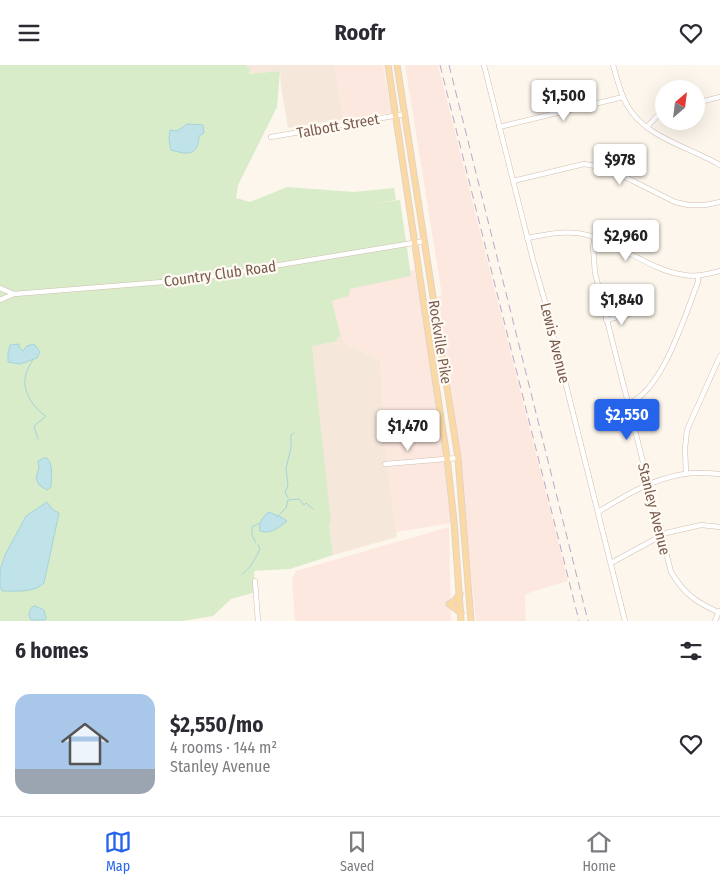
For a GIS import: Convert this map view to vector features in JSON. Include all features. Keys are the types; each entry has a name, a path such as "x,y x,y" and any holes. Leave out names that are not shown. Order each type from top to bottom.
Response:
{"main road":[{"name":"Rockville Pike","path":"388,65 447,458 461,621"},
{"name":"Rockville Pike","path":"396,65 458,458 471,621"},
{"path":"406,180 415,179"},
{"path":"460,594 448,605 461,613"}],"street":[{"name":"Lewis Avenue","path":"484,65 625,621"},
{"path":"613,65 623,97 634,116 648,127 719,164"},
{"path":"499,127 623,97"},
{"path":"705,101 720,97"},
{"name":"Talbott Street","path":"271,137 405,114"},
{"path":"648,127 655,118"},
{"path":"513,181 584,164 607,169 675,202 688,205 705,205 720,202"},
{"path":"527,238 560,232 578,233 595,237 672,273 698,276 720,271"},
{"name":"Stanley Avenue","path":"595,237 593,246 595,273 660,536 671,572 688,596 698,603 720,611"},
{"name":"Country Club Road","path":"0,300 14,294 207,277 425,241"},
{"path":"627,404 638,399 651,385 665,364 698,282 698,276"},
{"name":"Country Club Road","path":"0,288 14,294"},
{"path":"606,320 633,313"},
{"path":"686,473 685,448 688,430 719,362 720,355"},
{"path":"385,464 458,458"},
{"path":"598,511 648,484 686,473 720,473"},
{"path":"611,563 660,536 677,529 701,525 720,527"},
{"path":"255,581 258,621"},
{"path":"715,621 720,611"}],"shaded area":[{"path":"247,65 334,65 344,119 288,128 280,71 248,74 249,69"},
{"path":"334,65 383,65 392,113 344,119"},
{"path":"405,65 438,65 568,581 525,595 526,621 476,621 454,407 438,296 442,295"},
{"path":"418,269 438,398 452,523 396,532 386,452 380,360 346,344 341,337 330,293 346,286"},
{"path":"309,337 341,337 346,344 380,360 386,452 397,537 333,555 313,400"},
{"path":"449,527 451,621 295,621 292,579 296,571"}],"green space":[{"path":"0,65 246,65 250,69 249,74 280,71 277,107 238,185 236,198 250,202 287,187 354,192 394,188 396,200 372,204 400,200 411,276 350,289 349,296 332,301 341,337 337,337 337,341 312,346 333,555 290,569 254,571 256,592 231,599 213,616 183,621 0,621"}],"water":[{"path":"187,124 203,125 204,133 199,136 197,147 194,151 187,153 171,150 170,130 177,131"},
{"path":"19,344 23,351 27,346 34,344 40,352 37,358 20,364 8,362 10,345"},
{"path":"47,458 49,461 52,476 51,487 47,490 39,485 36,478 39,468 38,461"},
{"path":"47,502 52,509 59,513 44,583 30,590 2,591 0,587 0,570 5,555 26,516"},
{"path":"268,512 287,521 271,531 260,531 260,523"},
{"path":"35,606 44,610 45,620 31,620 29,617 30,612 32,607"}],"waterway":[{"path":"33,359 27,372 25,386 29,398 41,413 46,416 34,426 38,439"},
{"path":"288,498 285,492 288,486 286,468 291,448 291,435 294,433"},
{"path":"277,517 286,508 288,500 299,499 304,505 306,503 313,509"},
{"path":"256,543 252,535 252,527 260,523"},
{"path":"242,574 254,560 260,549 258,545"}],"railway":[{"path":"440,65 579,621"},
{"path":"449,65 588,621"}]}
